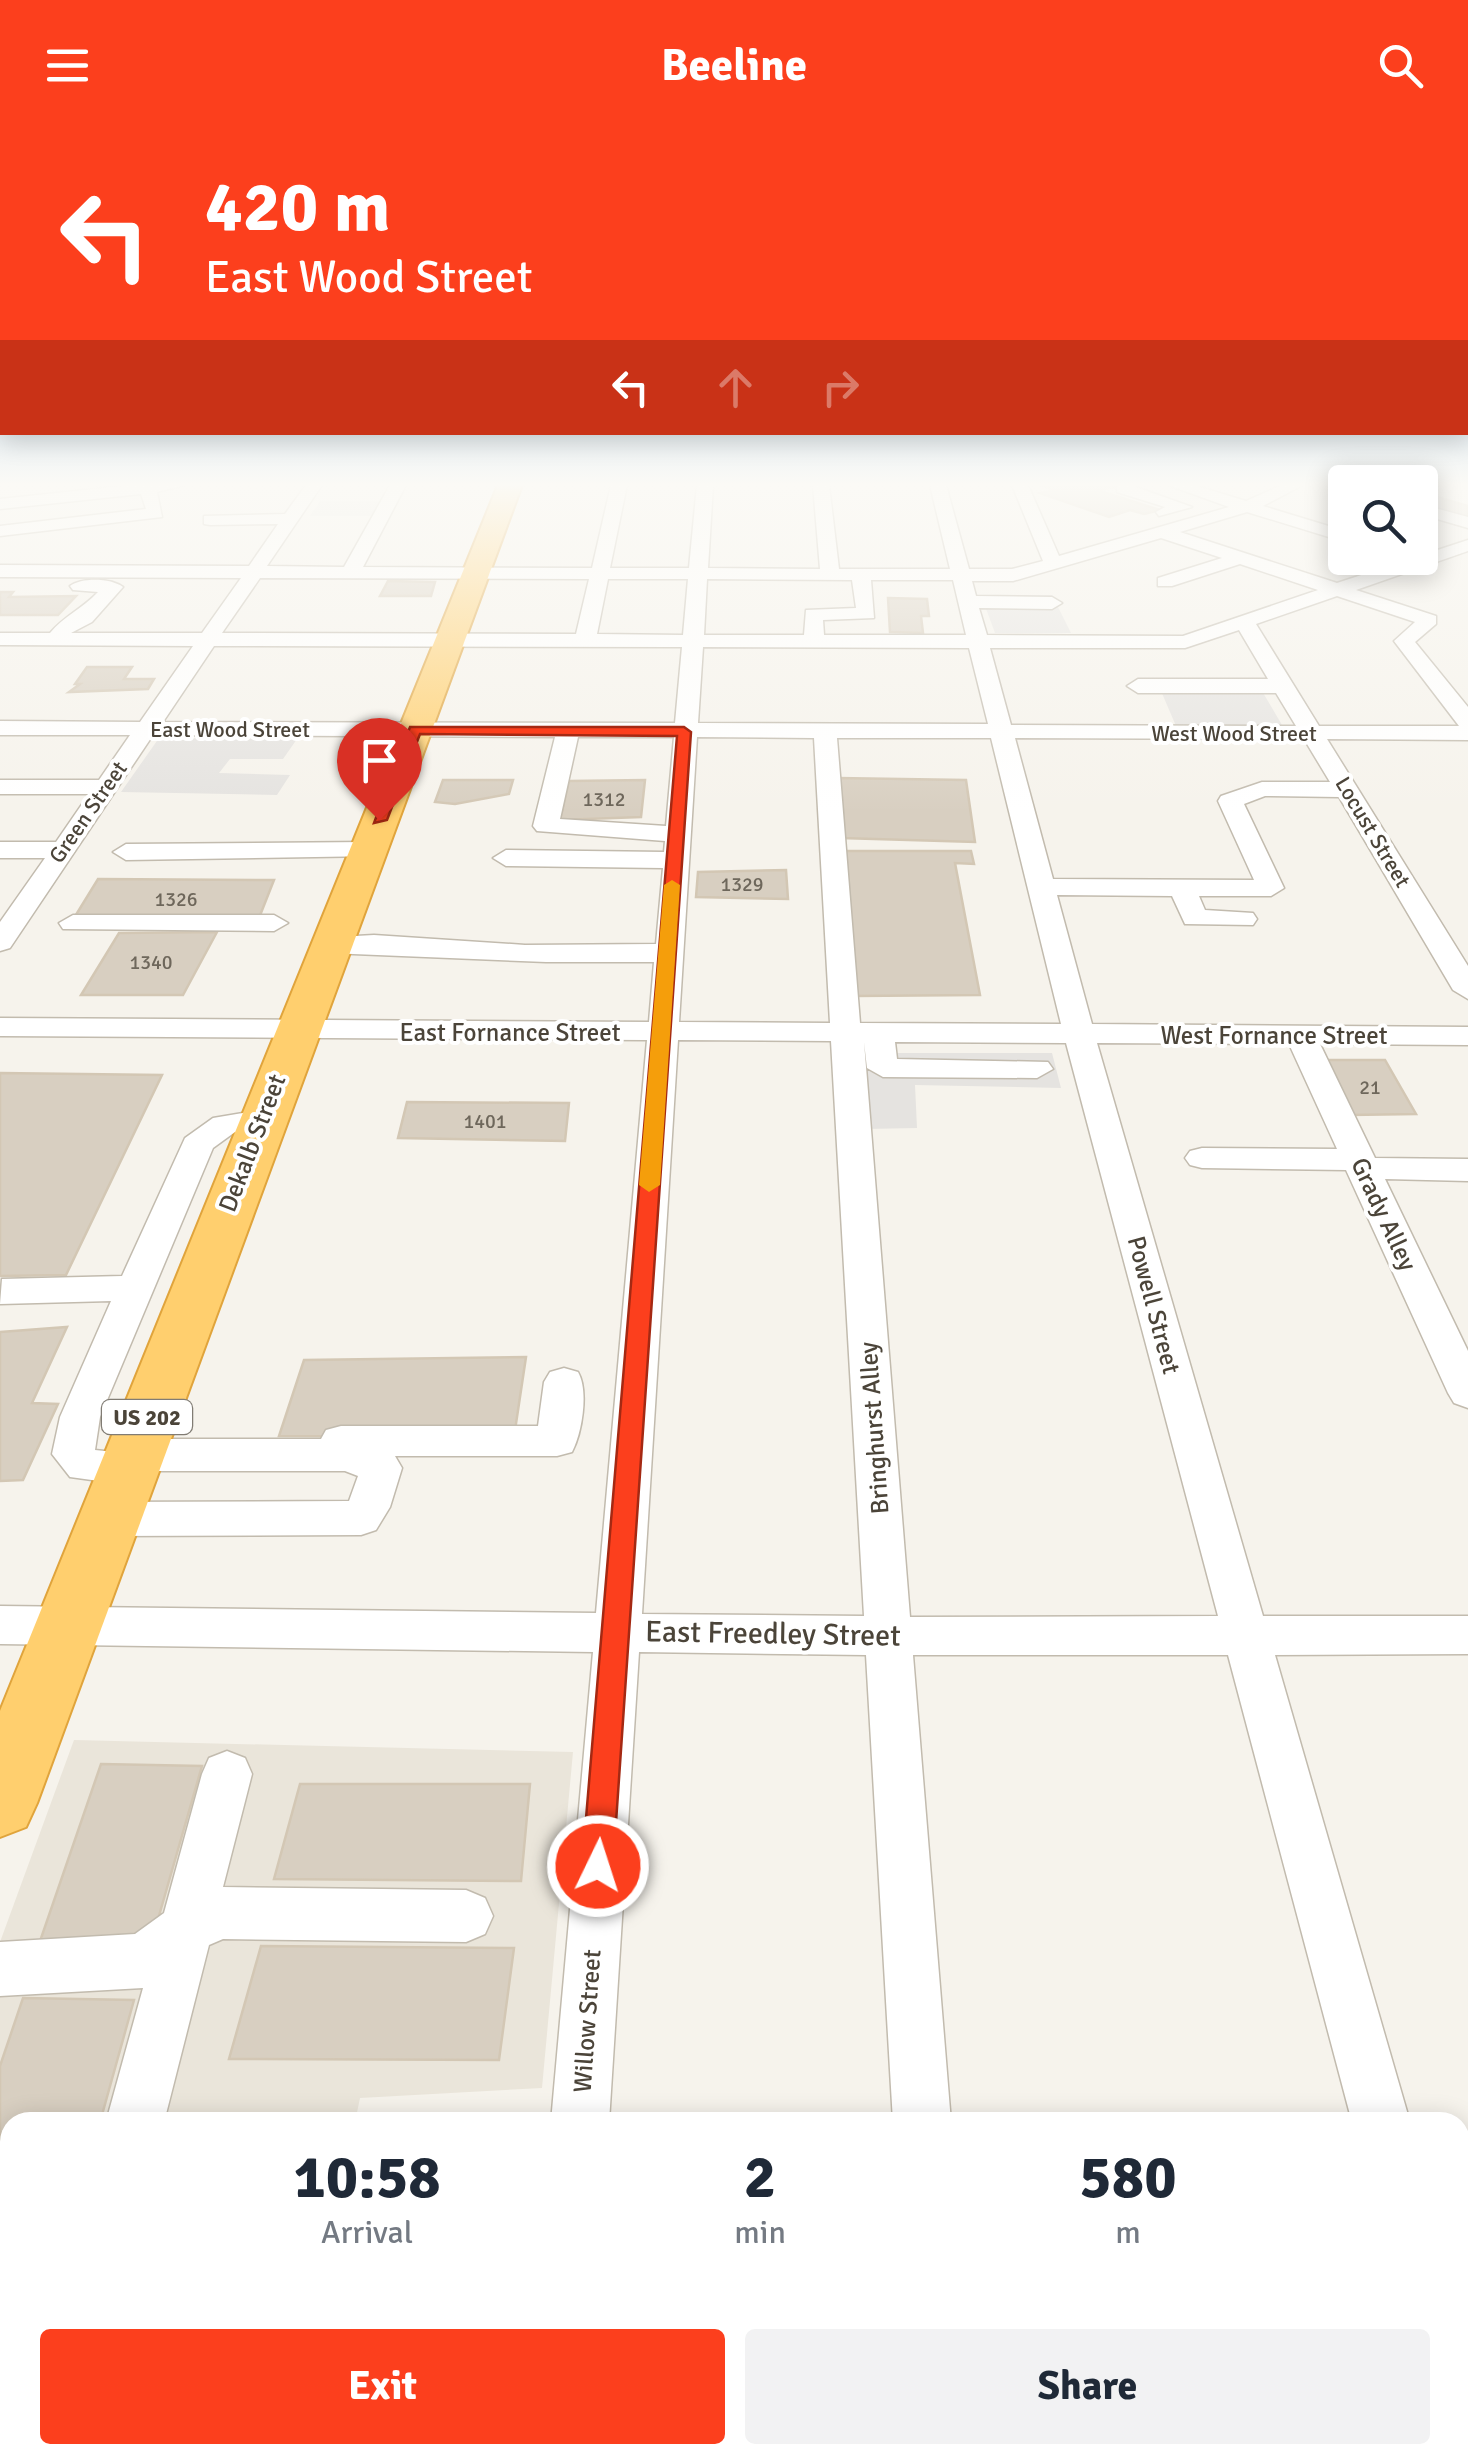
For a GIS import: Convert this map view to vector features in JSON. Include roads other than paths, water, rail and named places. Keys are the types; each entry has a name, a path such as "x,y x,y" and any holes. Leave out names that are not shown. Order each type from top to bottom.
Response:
{"highway":[{"name":"Dekalb Street","path":"0,1802 294,1031 468,594"}],"street":[{"path":"56,639 68,624 85,618 108,594"},
{"name":"Green Street","path":"3,933 238,594"},
{"path":"585,641 597,594"},
{"name":"Willow Street","path":"581,2112 614,1632 696,594"},
{"path":"814,642 813,614 866,614 863,594"},
{"path":"919,594 969,611 1118,642 1186,642 1329,594"},
{"name":"Powell Street","path":"965,594 1080,1034 1378,2112"},
{"path":"969,611 990,594"},
{"path":"1346,594 1429,620 1404,641 1468,722"},
{"path":"0,638 814,642 969,611 1052,602"},
{"path":"969,611 1063,624"},
{"name":"Locust Street","path":"1244,623 1468,990"},
{"path":"1118,642 1159,733"},
{"path":"1138,686 1289,694"},
{"path":"1249,700 1289,694"},
{"name":"East Wood Street","path":"0,728 1001,732"},
{"path":"568,730 546,826 675,847"},
{"name":"West Wood Street","path":"1001,732 1468,733"},
{"name":"Bringhurst Alley","path":"825,733 862,1034 889,1636 921,2112"},
{"path":"1260,759 1278,789"},
{"path":"0,786 106,787"},
{"path":"1042,888 1271,888 1230,801 1248,790 1347,790"},
{"path":"506,858 675,847"},
{"path":"0,850 61,850"},
{"path":"126,852 367,850"},
{"path":"1182,888 1194,918 1244,919"},
{"path":"73,923 274,923"},
{"path":"1434,935 1468,935"},
{"path":"329,944 380,942 454,944 507,952 667,953"},
{"name":"East Fornance Street","path":"0,1027 1080,1034"},
{"path":"862,1034 883,1068 1037,1069"},
{"name":"West Fornance Street","path":"1080,1034 1468,1036"},
{"name":"Grady Alley","path":"1301,1036 1468,1392"},
{"path":"127,1471 349,1455 381,1468 370,1508 360,1518 85,1466 73,1454 80,1417 180,1180 208,1132 226,1122 260,1120"},
{"path":"1202,1158 1468,1170"},
{"path":"2,1292 134,1288"},
{"path":"127,1471 557,1441 564,1382"},
{"name":"East Freedley Street","path":"0,1625 889,1636 1468,1635"},
{"path":"138,2112 227,1774"},
{"path":"0,1969 145,1961 188,1927 222,1913 466,1916"}]}
